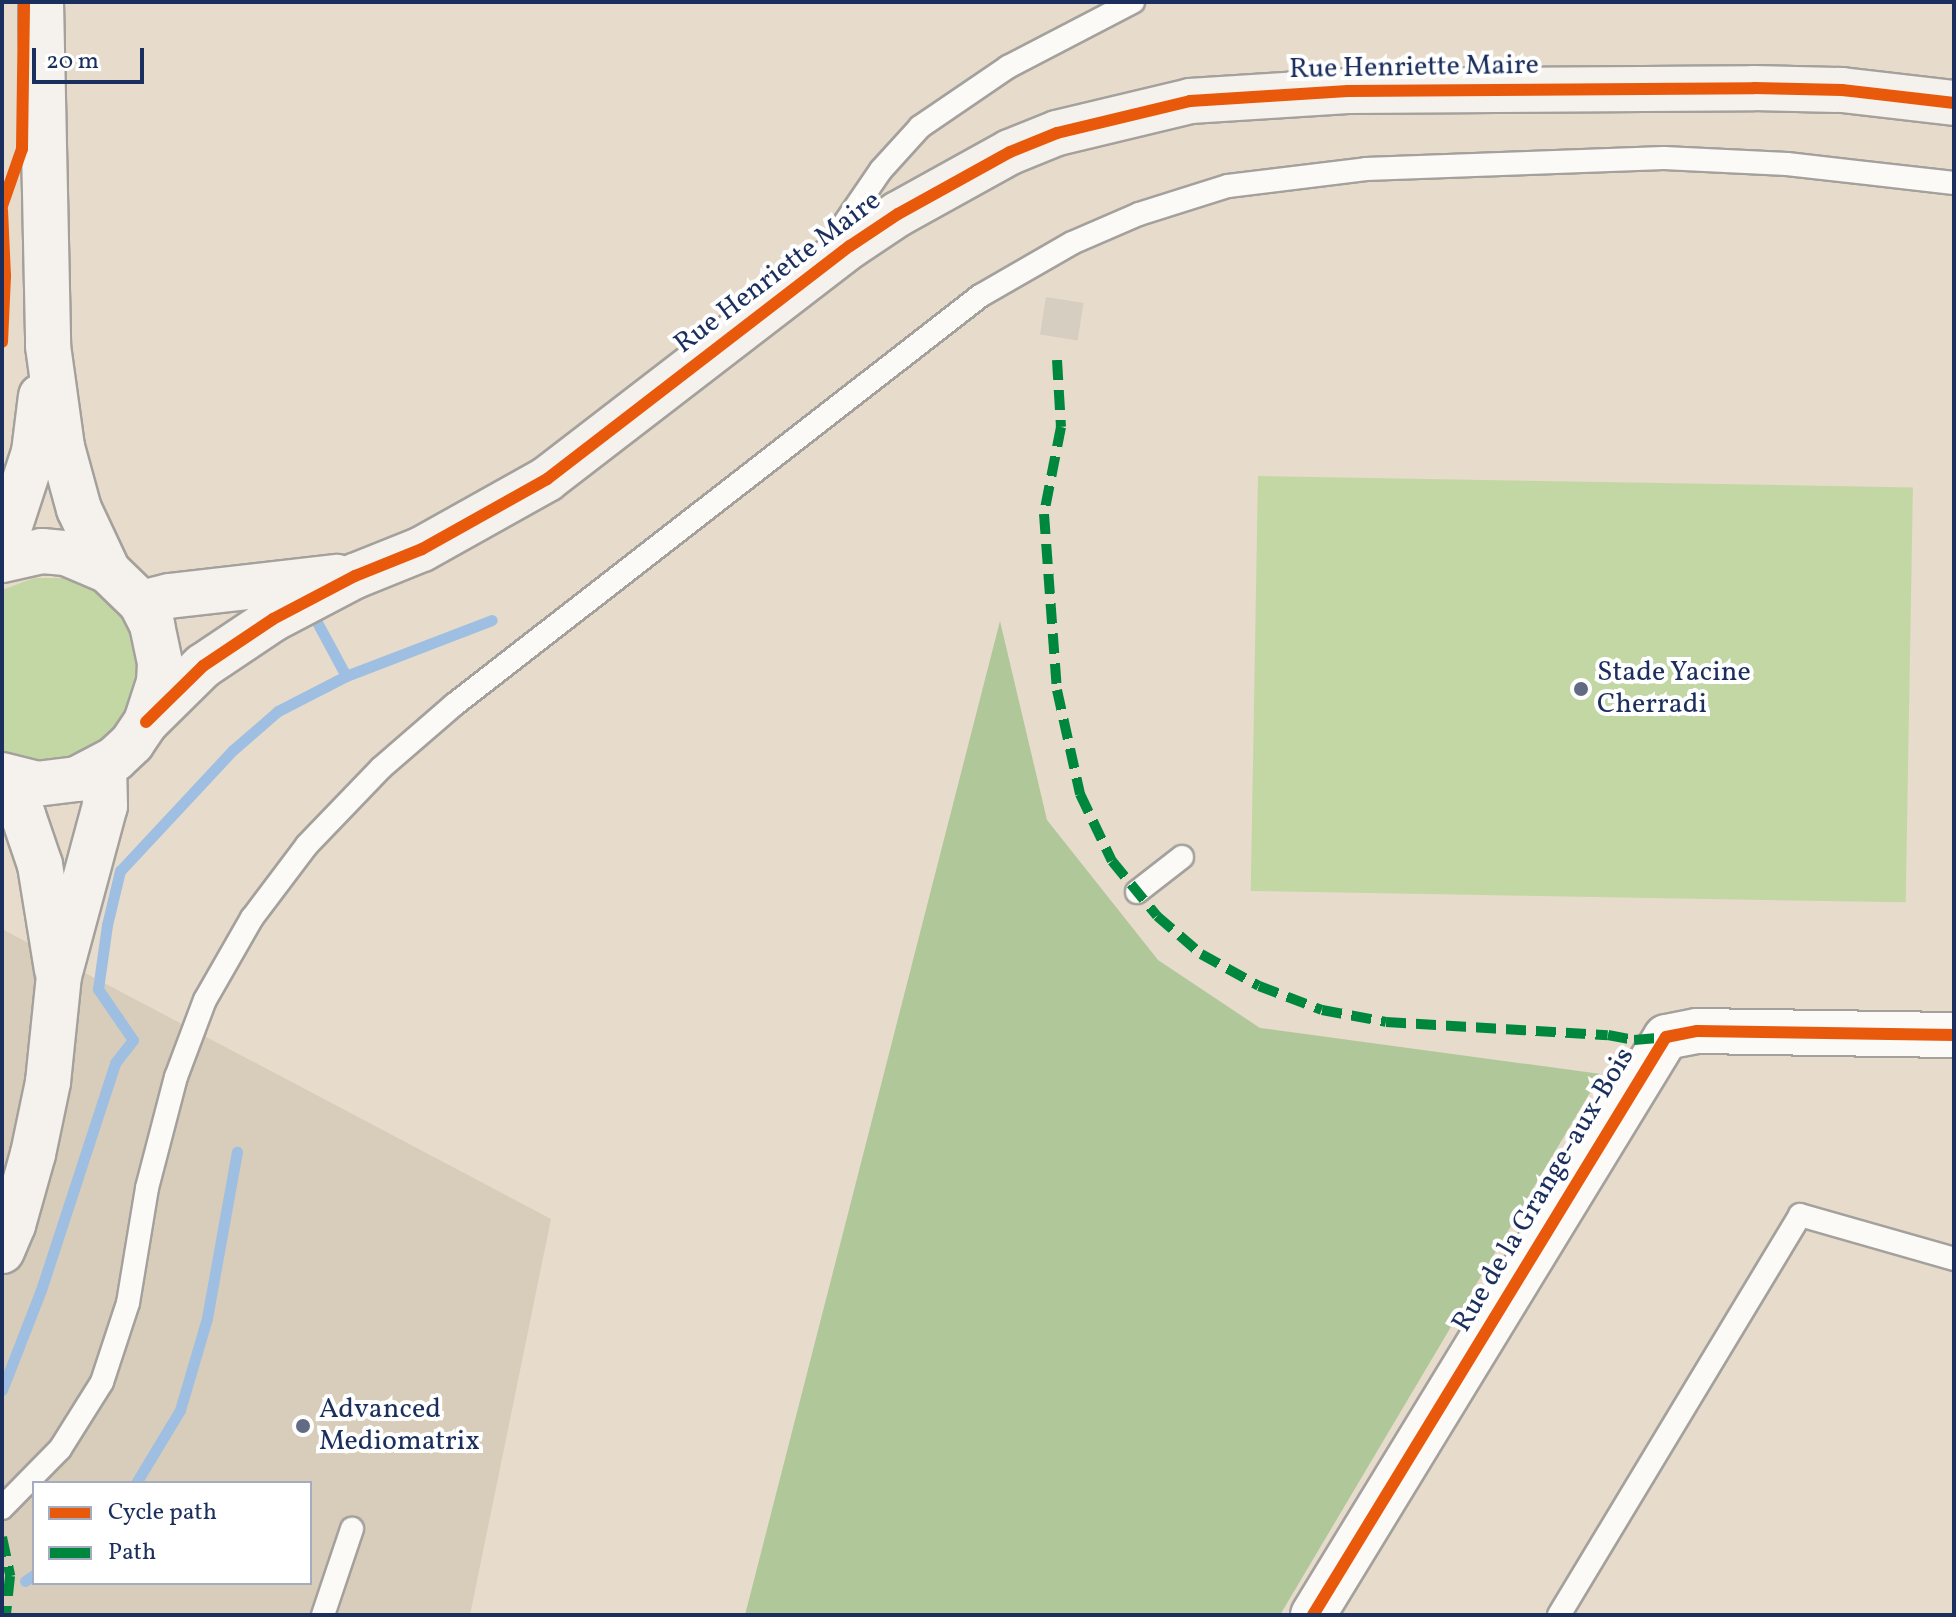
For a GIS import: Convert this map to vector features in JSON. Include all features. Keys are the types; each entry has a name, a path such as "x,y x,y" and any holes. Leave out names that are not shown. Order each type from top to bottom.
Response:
{"street":[{"path":"41,2 48,346 62,447 79,509 108,571 141,603 152,625 160,664 157,694 146,722"},
{"name":"Rue Henriette Maire","path":"2,775 38,784 77,779 104,766 132,743 146,722 203,666 273,619 355,576 422,549 547,479 805,280 898,214 1010,152 1057,133 1190,101 1348,91 1754,88 1842,90 1954,103"},
{"path":"2,550 34,452 48,346"},
{"path":"2,560 42,551 66,553 108,571"},
{"name":"Rue Henriette Maire","path":"141,603 277,582 355,576"},
{"path":"2,1251 13,1225 48,1082 59,976 105,806 104,766"},
{"path":"2,788 23,815 40,865 45,912 59,976"},
{"name":"Rue de la Grange-aux-Bois","path":"1313,1615 1666,1037 1697,1031 1954,1035"}],"lane":[{"path":"805,280 881,170 920,127 1008,67 1133,2"},
{"path":"2,1508 60,1449 102,1382 128,1303 147,1188 173,1091 205,1000 252,918 307,845 381,768 455,704 980,296 1072,243 1139,214 1228,186 1366,169 1664,158 1787,164 1954,183"},
{"path":"1137,892 1182,857"},
{"path":"1559,1615 1800,1215 1954,1259"},
{"path":"323,1615 352,1529"}],"shaded area":[{"path":"1046,297 1084,303 1078,340 1040,335"},
{"path":"2,929 551,1219 470,1615 2,1615"}],"green space":[{"name":"Stade Yacine Cherradi","path":"1258,476 1913,487 1906,902 1251,891"},
{"path":"34,578 65,578 95,588 119,607 136,633 142,694 109,747 50,767 2,754 2,590"},
{"path":"1000,621 1047,820 1158,960 1260,1028 1601,1074 1280,1615 745,1615"}],"waterway":[{"path":"2,1390 41,1290 115,1063 133,1040 98,989 107,925 120,871 233,750 278,711 346,676 492,620"},
{"path":"318,624 346,676"},
{"path":"137,1481 180,1410 207,1318 237,1152"},
{"path":"25,1581 32,1576"}],"marked path":[{"path":"1057,360 1061,427 1044,514 1057,690 1080,794 1112,861 1157,916 1201,954 1259,986 1322,1010 1386,1022 1608,1035 1634,1040 1666,1037"},
{"path":"2,1537 10,1576 6,1615"}],"cycle path":[{"path":"2,206 22,149 24,2"},
{"path":"146,722 203,666 273,619 355,576 422,549 547,479 850,246 898,214 1010,152 1057,133 1190,101 1348,91 1754,88 1842,90 1954,103"},
{"path":"2,210 5,276 2,342"},
{"path":"1313,1615 1666,1037 1697,1031 1954,1035"}],"place":[{"name":"Stade Yacine Cherradi","path":"1581,689"},
{"name":"Advanced Mediomatrix","path":"303,1426"}]}
